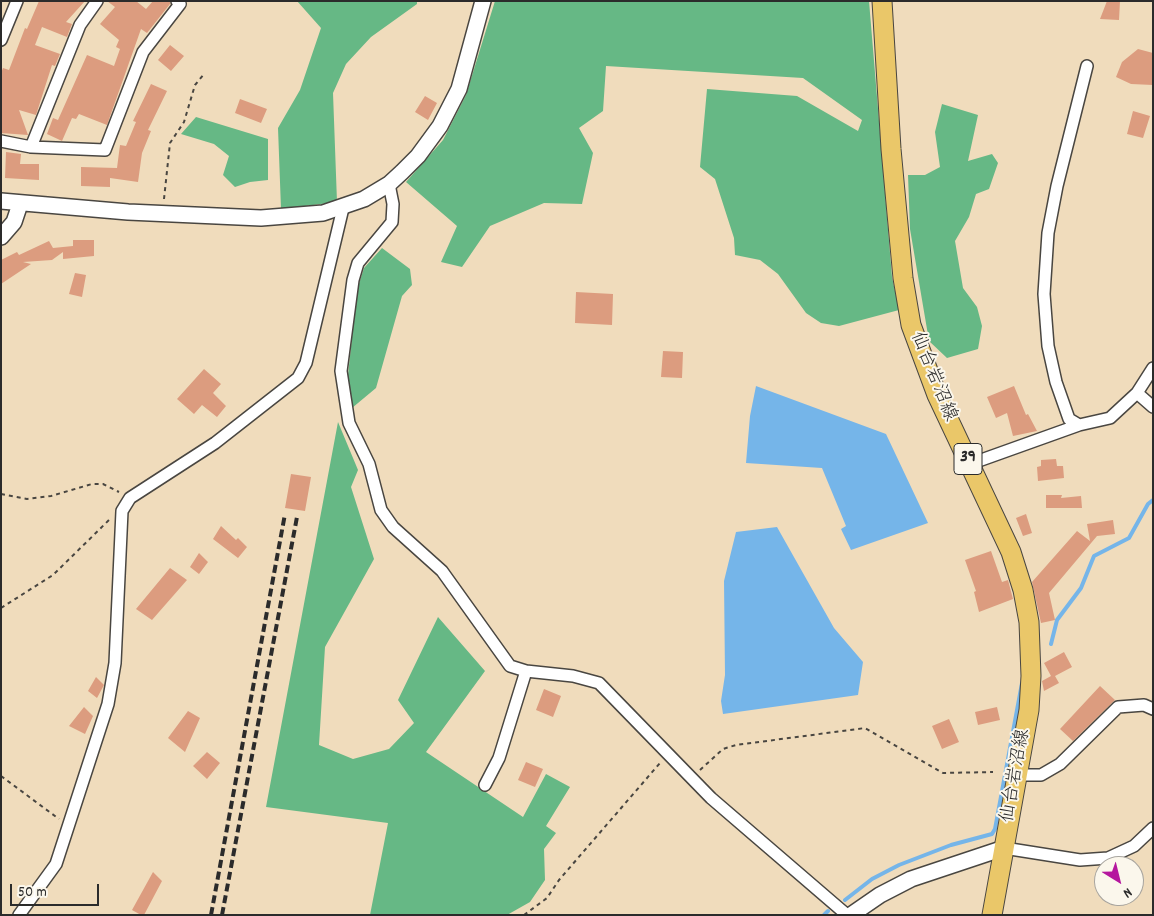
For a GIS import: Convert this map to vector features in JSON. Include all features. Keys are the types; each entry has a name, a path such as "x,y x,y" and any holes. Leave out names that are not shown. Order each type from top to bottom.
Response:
{"main road":[{"name":"仙台岩沼線","path":"882,1 891,149 903,278 911,325 937,395 1011,552 1023,590 1029,622 1031,676 1029,702 1019,775 992,915"}],"street":[{"path":"1,40 17,1"},
{"path":"31,147 80,25 97,1"},
{"path":"1,141 31,147 104,150 143,52 180,4 177,1"},
{"path":"1,201 162,214 262,218 323,213 343,208 364,199 389,184 418,156 450,109 470,52 483,1"},
{"path":"1079,425 1069,419 1056,382 1048,346 1044,294 1048,233 1055,196 1087,66"},
{"path":"389,184 394,204 392,222 358,263 353,280 341,371 349,423 369,464 381,510 393,528 442,571 499,655 510,666 526,671 573,676 600,683 712,798 847,915"},
{"path":"1,237 14,222 20,204"},
{"path":"20,915 56,864 68,824 93,756 108,704 115,663 122,511 130,498 215,443 298,378 306,362 343,208"},
{"path":"970,464 1079,425 1110,418 1137,393 1153,368"},
{"path":"1137,393 1153,407"},
{"path":"485,784 499,758 526,671"},
{"path":"1019,775 1041,775 1060,764 1118,707 1144,705 1153,709"},
{"path":"851,915 880,895 911,879 1004,848 1080,860 1108,858 1134,846 1153,828"}],"path":[{"path":"162,214 170,143 184,122 195,85 204,74"},
{"path":"1,494 27,499 51,496 92,484 103,484 130,498"},
{"path":"1,608 53,575 112,518 122,511"},
{"path":"692,778 723,749 736,745 865,728 943,773 993,772"},
{"path":"524,915 547,898 559,880 668,754"},
{"path":"1,776 68,824"}],"green space":[{"path":"297,1 417,1 417,4 371,37 346,64 333,93 337,202 281,209 278,128 300,90 321,28"},
{"path":"495,1 869,1 892,277 899,310 839,326 821,323 806,313 778,274 760,260 735,255 734,238 715,179 700,167 707,89 797,96 858,131 862,120 803,78 606,66 603,111 579,128 593,153 582,204 544,203 490,226 462,267 441,262 457,226 406,182 443,140 466,95"},
{"path":"942,104 978,115 968,161 992,154 998,163 989,189 976,194 969,217 955,241 963,288 977,307 982,326 978,349 947,358 929,341 910,229 908,175 925,175 940,167 935,132"},
{"path":"196,117 268,139 268,180 250,182 235,187 223,175 229,156 214,144 181,134"},
{"path":"382,248 410,269 412,285 402,296 376,388 352,408 348,375 357,290 364,268"},
{"path":"338,422 358,470 351,487 374,559 325,647 319,745 353,759 389,749 414,723 398,700 438,617 485,671 426,752 523,817 546,774 570,787 546,826 556,833 544,849 545,880 530,902 507,915 370,915 388,823 266,807"}],"water":[{"path":"756,386 886,434 928,523 851,550 841,529 846,526 822,468 746,463 750,416"},
{"path":"777,527 834,628 863,662 858,695 723,714 721,701 725,675 724,581 736,532"}],"building":[{"path":"39,1 85,1 66,22 72,24 67,37 42,27 35,45 60,54 55,66 52,65 36,115 19,110 28,135 1,133 1,73 3,68 9,70 25,28 27,29"},
{"path":"107,1 136,1 146,9 153,1 170,1 170,4 147,33 141,29 107,125 79,114 76,119 72,118 62,141 47,134 53,118 58,120 87,55 114,66 120,49 116,47 119,40 100,24 115,7"},
{"path":"1107,1 1120,1 1119,20 1100,19"},
{"path":"170,45 184,56 171,71 158,60"},
{"path":"1138,49 1153,53 1153,85 1131,84 1116,77 1122,62"},
{"path":"151,84 167,91 148,130 151,131 142,153 138,182 110,178 110,187 81,186 81,167 117,168 120,145 126,146 136,122 133,121"},
{"path":"425,96 437,103 428,120 415,112"},
{"path":"240,99 267,109 261,123 235,113"},
{"path":"1133,111 1150,116 1143,138 1127,134"},
{"path":"6,152 21,154 20,164 39,164 39,180 5,178"},
{"path":"73,240 94,240 94,256 63,259 63,252 52,260 23,262 31,264 1,284 1,260 17,252 19,255 49,241 53,248 73,246"},
{"path":"75,273 86,275 82,297 69,294"},
{"path":"576,292 613,294 612,325 575,323"},
{"path":"663,351 683,352 682,378 661,377"},
{"path":"204,369 221,384 213,393 226,406 217,417 202,405 194,414 177,399"},
{"path":"1014,386 1026,415 1028,414 1037,431 1013,436 1007,413 996,418 987,397"},
{"path":"1056,459 1057,466 1063,466 1064,478 1038,481 1037,467 1041,466 1041,460"},
{"path":"291,474 311,477 305,511 285,508"},
{"path":"1046,495 1062,495 1061,498 1081,496 1082,508 1046,508"},
{"path":"1026,514 1032,533 1023,536 1016,518"},
{"path":"1113,520 1115,534 1097,536 1049,593 1055,620 1041,623 1032,582 1077,531 1090,541 1087,524"},
{"path":"221,526 247,547 238,558 213,539"},
{"path":"991,551 1002,582 1008,580 1013,599 979,612 974,592 976,591 965,560"},
{"path":"199,553 208,562 199,574 190,567"},
{"path":"170,568 187,580 152,620 136,609"},
{"path":"1064,652 1072,667 1055,676 1059,683 1044,691 1042,681 1051,676 1044,663"},
{"path":"96,677 104,685 97,698 88,691"},
{"path":"1100,686 1115,700 1073,741 1060,729"},
{"path":"544,689 561,696 553,717 536,710"},
{"path":"84,707 93,716 85,734 69,726"},
{"path":"997,707 1000,720 978,725 975,712"},
{"path":"188,711 200,718 185,752 168,738"},
{"path":"949,719 959,742 942,749 932,726"},
{"path":"207,752 220,763 207,779 193,766"},
{"path":"526,762 543,769 535,787 518,780"},
{"path":"153,872 162,881 144,915 141,915 132,910"}],"waterway":[{"path":"1051,644 1057,620 1081,588 1094,556 1129,538 1148,504 1153,500"},
{"path":"845,900 872,879 899,865 951,845 992,834 995,829 1022,683"},
{"path":"824,915 828,911"}],"railway":[{"path":"211,915 285,514"},
{"path":"222,915 297,517"}]}
